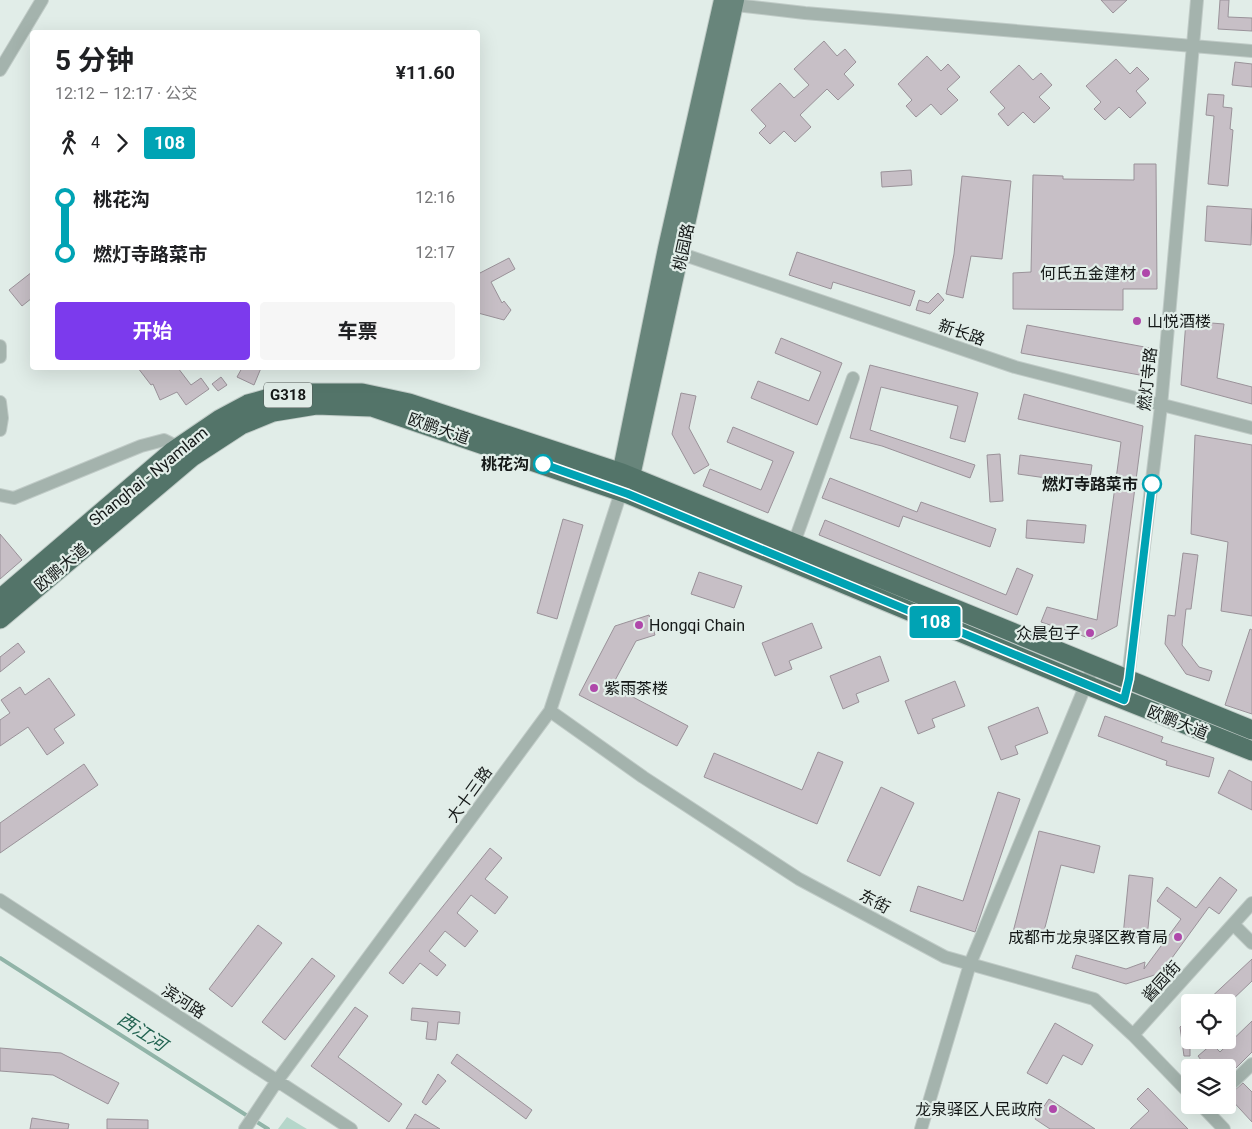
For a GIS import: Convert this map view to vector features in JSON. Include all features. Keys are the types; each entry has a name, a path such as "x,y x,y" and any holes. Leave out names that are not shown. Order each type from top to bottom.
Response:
{"highway":[{"name":"Shanghai - Nyamlam","path":"0,599 178,447 220,419 248,404 273,397 304,393 362,393 409,403 624,485"},
{"name":"欧鹏大道","path":"0,618 192,457 241,425 273,412 316,405 372,407 624,485 794,543 1252,730"},
{"name":"欧鹏大道","path":"624,485 1087,685 1252,751"}],"main road":[{"path":"624,485 666,248 729,2"},
{"name":"桃园路","path":"624,485 682,255 729,2"}],"street":[{"path":"0,70 42,0"},
{"name":"燃灯寺路","path":"1124,700 1129,679 1160,406 1197,0"},
{"path":"729,2 814,14 1252,51"},
{"name":"新长路","path":"666,248 1015,367 1160,406 1252,428"},
{"path":"0,346 0,357"},
{"path":"794,543 853,378"},
{"path":"0,402 2,418 0,430"},
{"path":"0,495 14,498 141,446 164,440 178,447"},
{"name":"大十三路","path":"245,1129 277,1081 550,711 624,485"},
{"path":"921,1129 970,964 1094,665"},
{"name":"东街","path":"550,711 643,777 799,879 945,957 1094,999 1133,1035 1181,1085"},
{"name":"滨河路","path":"0,900 351,1129"},
{"name":"酱园街","path":"1133,1035 1252,903"},
{"path":"1233,924 1252,943"},
{"path":"1236,1079 1252,1064"},
{"path":"1211,1114 1224,1129"}],"green space":[{"path":"287,1117 307,1129 278,1129"}],"building":[{"path":"1101,0 1127,0 1113,13"},
{"path":"1220,0 1229,0 1228,17 1252,18 1252,31 1218,29"},
{"path":"824,41 837,56 845,49 856,62 844,74 854,85 838,100 827,89 800,115 811,127 795,142 784,131 770,144 759,133 766,126 751,110 780,83 794,98 809,85 794,69"},
{"path":"927,56 941,71 948,64 960,77 947,89 958,100 941,115 931,104 916,117 906,106 912,100 898,84"},
{"path":"1116,59 1130,74 1137,67 1149,79 1136,91 1146,103 1130,118 1119,107 1105,120 1094,109 1101,102 1086,86"},
{"path":"1235,62 1252,64 1252,87 1232,85"},
{"path":"1019,65 1033,80 1041,73 1052,85 1039,97 1050,108 1034,123 1023,112 1008,126 998,114 1005,108 990,92"},
{"path":"1208,94 1224,95 1223,107 1232,108 1230,129 1233,130 1228,186 1208,184 1214,116 1206,115"},
{"path":"1134,164 1156,164 1157,289 1123,289 1123,310 1013,309 1013,273 1031,272 1033,175 1063,176 1063,179 1134,180"},
{"path":"911,170 912,185 882,187 881,172"},
{"path":"962,176 1011,181 1002,259 971,256 963,298 946,294 954,254"},
{"path":"1207,206 1252,209 1251,245 1205,241"},
{"path":"797,252 915,291 910,306 833,282 831,289 789,275"},
{"path":"509,258 515,269 491,282 502,303 504,301 511,310 504,320 480,314 480,273"},
{"path":"30,274 30,300 22,306 9,290"},
{"path":"938,293 944,300 930,314 916,310 919,300 928,303"},
{"path":"1186,321 1224,324 1217,378 1252,387 1252,404 1181,385"},
{"path":"1027,325 1150,348 1145,376 1021,353"},
{"path":"781,338 842,363 817,425 751,398 758,381 809,401 821,372 775,353"},
{"path":"870,365 978,393 965,442 950,438 958,406 881,387 870,430 975,465 970,478 882,446 850,438"},
{"path":"140,370 180,370 191,385 201,378 209,389 186,405 177,392 160,400 153,384 151,385"},
{"path":"241,370 260,370 254,385 237,377"},
{"path":"221,377 227,385 218,391 212,384"},
{"path":"681,393 696,396 689,428 709,465 694,474 672,434"},
{"path":"1024,394 1143,426 1117,626 1092,639 1041,622 1047,607 1097,620 1121,442 1018,419"},
{"path":"733,427 794,452 768,513 703,486 710,469 761,490 773,461 727,442"},
{"path":"1195,435 1252,445 1252,616 1221,611 1228,542 1191,534"},
{"path":"1000,454 1003,501 990,502 987,455"},
{"path":"1020,455 1092,465 1089,484 1018,474"},
{"path":"830,478 917,512 921,502 996,529 990,547 903,516 899,527 822,498"},
{"path":"563,519 583,525 557,619 537,613"},
{"path":"825,520 1006,595 1017,568 1033,575 1017,615 819,535"},
{"path":"1027,520 1086,525 1084,543 1026,538"},
{"path":"0,534 22,560 0,579"},
{"path":"1183,553 1198,555 1191,609 1186,609 1182,645 1199,667 1212,671 1209,681 1186,674 1165,644 1168,615 1175,616"},
{"path":"699,572 742,586 734,608 691,594"},
{"path":"649,615 655,635 636,641 612,686 688,726 677,746 579,695 615,626"},
{"path":"812,623 822,648 789,661 792,669 775,676 762,643"},
{"path":"1250,629 1252,630 1252,714 1225,705"},
{"path":"18,643 25,652 0,672 0,657"},
{"path":"880,656 889,681 856,694 859,702 843,709 830,676"},
{"path":"49,678 75,715 54,729 64,743 47,755 28,727 0,746 0,720 10,713 1,700 20,687 25,695"},
{"path":"955,681 965,706 932,719 935,727 918,734 905,701"},
{"path":"1038,707 1048,733 1015,746 1018,754 1001,760 988,727"},
{"path":"1105,716 1163,737 1161,742 1214,758 1209,777 1166,765 1167,761 1098,736"},
{"path":"818,752 843,762 817,824 704,777 714,753 802,790"},
{"path":"84,764 98,785 0,853 0,823"},
{"path":"1229,770 1252,782 1252,810 1218,793"},
{"path":"881,787 914,803 880,876 847,861"},
{"path":"998,792 1020,799 975,932 910,911 918,886 963,901"},
{"path":"1039,831 1100,846 1094,873 1061,865 1042,939 1013,932"},
{"path":"490,848 502,858 485,879 508,897 495,914 471,895 457,913 478,931 465,947 445,931 429,951 446,965 437,976 420,963 403,984 389,973"},
{"path":"1129,875 1153,878 1147,938 1123,936"},
{"name":"成都市龙泉驿区教育局","path":"1220,877 1237,890 1219,914 1209,907 1161,973 1126,984 1072,968 1076,955 1126,969 1145,962 1144,969 1181,919 1157,901 1167,887 1196,908"},
{"path":"258,925 282,943 232,1007 209,989"},
{"path":"312,958 335,976 285,1040 262,1022"},
{"path":"1252,959 1252,981 1236,996 1236,994 1215,994"},
{"path":"355,1007 368,1016 338,1057 402,1104 389,1122 311,1066"},
{"path":"412,1008 460,1012 459,1024 438,1022 436,1040 426,1039 428,1022 411,1020"},
{"path":"1252,1021 1252,1052 1236,1068 1236,1059 1200,1059 1198,1056 1206,1049 1217,1049 1220,1052 1223,1049 1236,1049 1236,1036"},
{"path":"1055,1023 1093,1045 1082,1065 1063,1055 1047,1084 1027,1073"},
{"path":"0,1048 61,1053 119,1083 108,1104 53,1075 0,1071"},
{"path":"1183,1049 1190,1049 1190,1056 1184,1056"},
{"path":"457,1054 532,1110 526,1119 451,1063"},
{"path":"438,1074 446,1081 426,1105 422,1102"},
{"path":"1243,1083 1252,1092 1252,1122 1236,1105 1236,1089"},
{"path":"1148,1088 1188,1129 1130,1129 1149,1111 1137,1099"},
{"name":"龙泉驿区人民政府","path":"1049,1099 1095,1129 1050,1129 1035,1119"},
{"path":"415,1114 440,1129 406,1129"},
{"path":"32,1118 69,1124 68,1129 30,1129"},
{"path":"107,1119 148,1120 148,1129 107,1129"}],"waterway":[{"name":"西江河","path":"0,958 268,1129"}],"bus line":[{"name":"108","path":"543,464 628,494 1124,700 1129,679 1152,484"}],"place":[{"name":"何氏五金建材","path":"1146,273"},
{"name":"山悦酒楼","path":"1137,321"},
{"name":"桃花沟","path":"543,464"},
{"name":"燃灯寺路菜市","path":"1152,484"},
{"name":"Hongqi Chain","path":"639,625"},
{"name":"众晨包子","path":"1090,633"},
{"name":"紫雨茶楼","path":"594,688"},
{"name":"成都市龙泉驿区教育局","path":"1178,937"},
{"name":"龙泉驿区人民政府","path":"1053,1109"}]}
